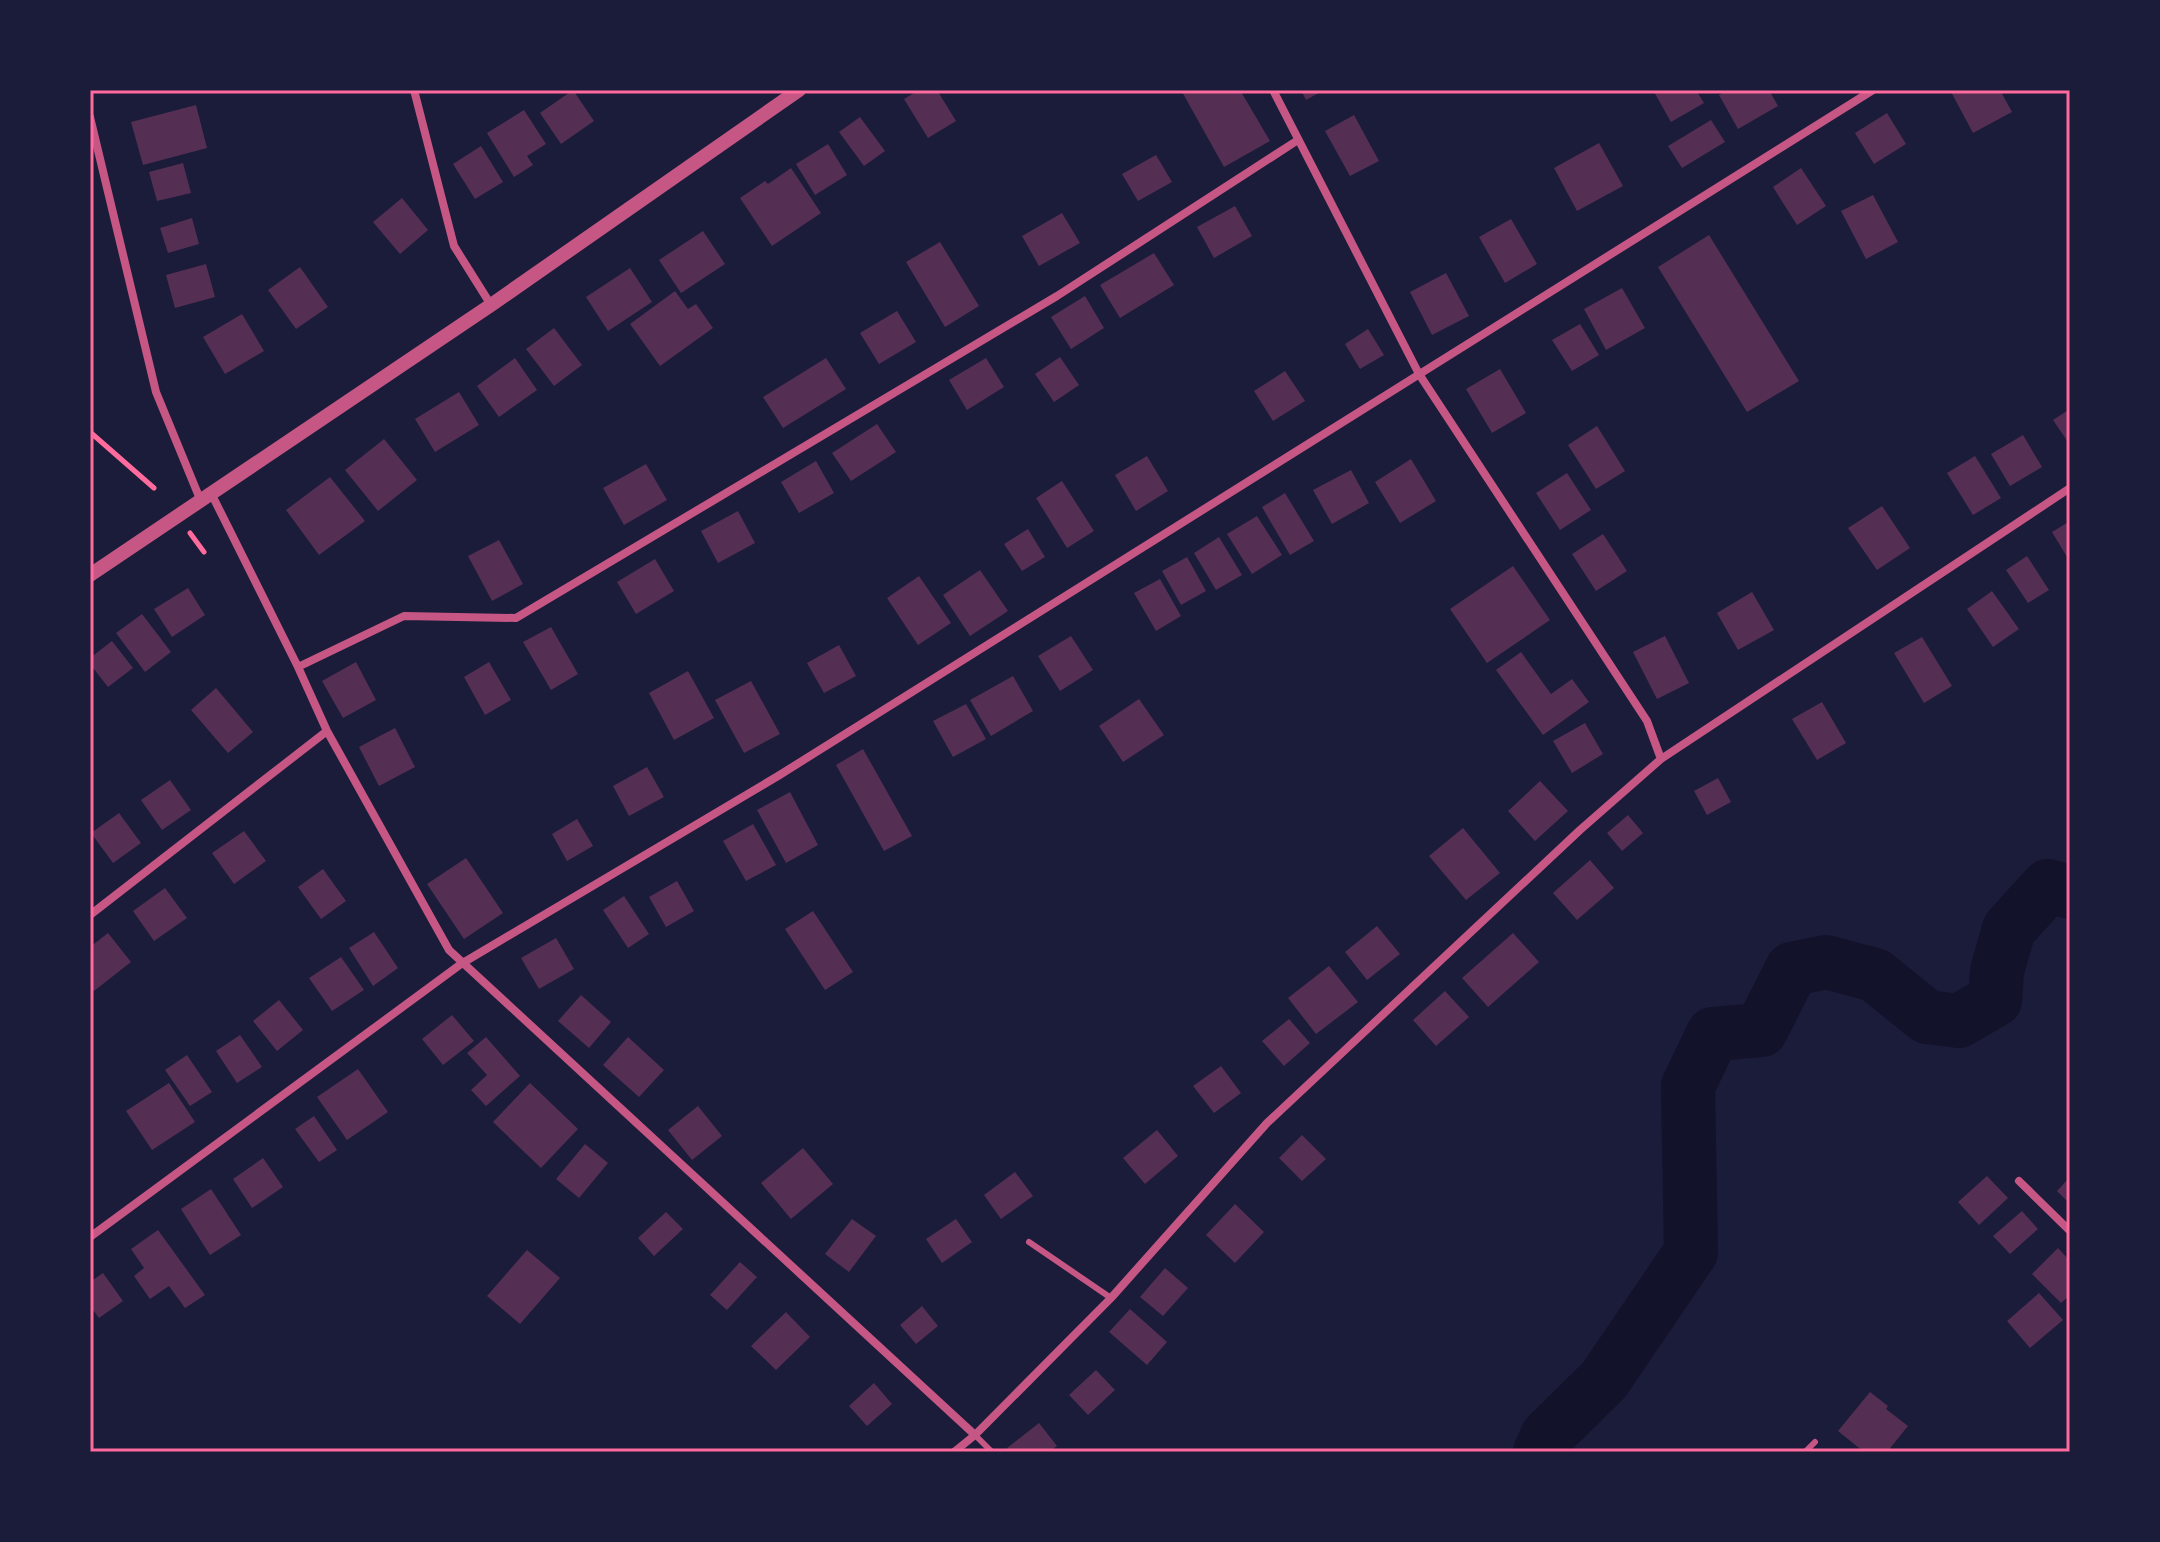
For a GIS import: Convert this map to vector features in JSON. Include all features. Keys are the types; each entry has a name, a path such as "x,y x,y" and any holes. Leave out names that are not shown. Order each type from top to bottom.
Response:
{"street":[{"path":"414,90 454,246 491,305"},
{"path":"90,575 491,305 799,90"},
{"path":"1273,90 1419,374 1647,721 1661,759"},
{"path":"90,1237 461,964 778,776 1873,90"},
{"path":"90,117 156,392 205,496 298,667 327,731 449,950 975,1435"},
{"path":"298,667 404,616 516,618 1057,296 1298,140"},
{"path":"954,1452 975,1435 1111,1298 1267,1123 1580,830 1661,759 2070,488"},
{"path":"90,915 327,731"},
{"path":"2019,1181 2070,1231"}],"lane":[{"path":"1029,1242 1111,1298"},
{"path":"975,1435 992,1452"},
{"path":"1805,1452 1815,1442"}],"path":[{"path":"90,432 154,488"},
{"path":"185,526 204,552"}],"building":[{"path":"573,90 594,121 561,144 540,113"},
{"path":"919,90 937,90 956,121 928,138 904,99"},
{"path":"1181,90 1240,90 1270,141 1224,167"},
{"path":"1301,90 1324,90 1306,100"},
{"path":"1653,90 1696,90 1704,103 1671,122"},
{"path":"1727,90 1769,90 1778,106 1738,129 1719,95"},
{"path":"1950,90 2000,90 2012,112 1973,133"},
{"path":"196,105 207,148 143,165 131,122"},
{"path":"524,110 546,144 527,156 533,165 514,177 487,133"},
{"path":"1887,113 1906,144 1874,164 1855,133"},
{"path":"1354,115 1379,161 1350,176 1325,131"},
{"path":"860,117 885,151 864,166 839,132"},
{"path":"1711,120 1725,142 1682,168 1668,146"},
{"path":"1599,143 1623,186 1577,211 1554,168"},
{"path":"828,144 847,175 815,195 796,164"},
{"path":"481,146 503,182 475,199 453,164"},
{"path":"1156,155 1172,182 1138,201 1122,174"},
{"path":"183,163 191,193 157,201 149,172"},
{"path":"791,168 821,213 772,246 740,198"},
{"path":"1801,168 1826,206 1797,225 1773,187"},
{"path":"1873,195 1898,242 1866,259 1841,211"},
{"path":"402,198 428,230 400,254 373,222"},
{"path":"1235,206 1252,236 1214,258 1197,227"},
{"path":"1062,213 1080,243 1039,266 1022,236"},
{"path":"192,218 199,244 168,253 160,228"},
{"path":"1511,219 1537,264 1505,283 1479,237"},
{"path":"703,231 725,264 681,293 659,260"},
{"path":"1709,235 1799,381 1747,412 1658,267"},
{"path":"940,242 979,306 945,327 906,262"},
{"path":"1154,253 1174,285 1120,318 1100,285"},
{"path":"206,264 215,297 175,308 166,275"},
{"path":"300,267 328,307 296,329 268,290"},
{"path":"630,268 652,302 608,331 586,297"},
{"path":"1446,273 1469,316 1432,335 1410,292"},
{"path":"1622,288 1645,328 1606,350 1584,309"},
{"path":"675,291 688,309 696,304 713,328 660,366 630,324"},
{"path":"1085,296 1104,328 1071,349 1051,317"},
{"path":"897,311 916,342 879,364 860,333"},
{"path":"242,314 264,351 225,374 203,337"},
{"path":"1580,324 1599,355 1572,371 1552,340"},
{"path":"554,328 582,365 554,386 526,349"},
{"path":"1368,329 1384,355 1360,369 1345,344"},
{"path":"1060,357 1079,385 1054,402 1035,374"},
{"path":"515,358 537,390 499,417 477,386"},
{"path":"826,358 846,389 783,428 763,397"},
{"path":"986,358 1004,387 967,410 949,380"},
{"path":"1500,369 1526,413 1492,433 1466,389"},
{"path":"1285,371 1305,401 1273,421 1254,391"},
{"path":"459,392 479,425 435,452 415,419"},
{"path":"2070,409 2070,445 2053,420"},
{"path":"877,424 896,452 851,481 832,453"},
{"path":"1597,426 1625,471 1596,489 1568,445"},
{"path":"2023,435 2042,467 2010,486 1991,454"},
{"path":"384,439 417,480 378,511 345,470"},
{"path":"1147,456 1168,491 1136,511 1115,475"},
{"path":"1975,456 2001,498 1973,515 1947,473"},
{"path":"1411,459 1436,501 1400,523 1375,482"},
{"path":"816,461 834,493 799,513 781,482"},
{"path":"646,464 667,500 624,525 603,488"},
{"path":"1351,470 1369,503 1332,524 1313,490"},
{"path":"1567,473 1591,510 1560,530 1536,493"},
{"path":"330,477 365,521 319,555 286,510"},
{"path":"1062,481 1094,531 1067,548 1036,498"},
{"path":"1285,493 1314,541 1290,555 1262,507"},
{"path":"1882,506 1910,548 1877,570 1848,528"},
{"path":"738,511 755,543 718,563 701,531"},
{"path":"1257,516 1282,555 1252,574 1227,534"},
{"path":"2070,521 2070,562 2052,532"},
{"path":"1028,529 1045,557 1022,571 1004,544"},
{"path":"1603,534 1627,571 1596,591 1572,554"},
{"path":"1219,537 1242,575 1216,590 1194,553"},
{"path":"499,540 523,584 492,601 468,556"},
{"path":"2027,556 2049,590 2028,603 2006,570"},
{"path":"1187,557 1206,591 1181,605 1162,571"},
{"path":"655,559 674,591 636,614 617,582"},
{"path":"1513,566 1550,620 1487,663 1450,609"},
{"path":"980,570 1008,611 970,636 943,595"},
{"path":"919,576 951,623 918,645 887,598"},
{"path":"1160,579 1181,616 1156,631 1134,593"},
{"path":"188,588 205,615 172,637 154,609"},
{"path":"1992,591 2019,629 1993,647 1967,609"},
{"path":"1752,592 1774,630 1738,650 1717,613"},
{"path":"142,614 171,652 145,672 116,633"},
{"path":"551,627 578,674 551,690 523,642"},
{"path":"1071,636 1093,670 1060,691 1038,656"},
{"path":"1665,636 1689,683 1657,699 1633,652"},
{"path":"1922,637 1952,686 1924,703 1894,653"},
{"path":"112,641 133,668 108,687 90,664 90,658"},
{"path":"839,645 856,676 824,693 807,663"},
{"path":"1521,652 1551,694 1572,679 1589,702 1543,735 1496,670"},
{"path":"356,662 376,700 343,718 322,681"},
{"path":"489,662 511,700 485,715 464,677"},
{"path":"688,671 714,718 674,740 649,693"},
{"path":"1013,676 1033,711 991,736 970,700"},
{"path":"751,681 780,734 744,753 715,700"},
{"path":"216,688 253,732 228,753 191,710"},
{"path":"1139,699 1164,735 1123,762 1099,726"},
{"path":"1822,702 1846,743 1817,760 1792,719"},
{"path":"966,704 986,739 953,757 933,721"},
{"path":"1585,723 1603,754 1572,773 1553,741"},
{"path":"395,728 415,767 379,786 359,747"},
{"path":"863,749 912,836 884,851 836,765"},
{"path":"647,767 664,797 629,816 613,786"},
{"path":"1718,778 1731,802 1707,815 1694,791"},
{"path":"170,780 191,810 162,830 141,800"},
{"path":"1540,781 1568,811 1535,841 1508,811"},
{"path":"790,792 818,845 786,863 757,810"},
{"path":"119,813 141,843 113,863 91,833"},
{"path":"1628,815 1643,833 1622,851 1607,833"},
{"path":"577,819 593,846 567,861 552,834"},
{"path":"753,824 776,865 746,881 723,841"},
{"path":"1463,828 1500,873 1466,900 1429,856"},
{"path":"244,831 266,861 234,884 212,853"},
{"path":"466,858 503,913 464,939 427,884"},
{"path":"1590,860 1614,888 1577,920 1553,893"},
{"path":"323,869 346,901 321,919 298,887"},
{"path":"677,881 694,911 666,927 649,897"},
{"path":"165,888 187,918 154,941 133,911"},
{"path":"624,896 649,934 628,948 603,910"},
{"path":"813,911 853,972 825,990 785,929"},
{"path":"1377,926 1400,954 1367,980 1345,952"},
{"path":"374,932 398,968 373,986 349,948"},
{"path":"108,933 131,962 94,991 90,986 90,947"},
{"path":"1513,933 1539,962 1488,1007 1462,978"},
{"path":"556,938 574,969 539,989 521,958"},
{"path":"341,957 364,990 332,1011 309,978"},
{"path":"1329,966 1358,1002 1316,1034 1288,998"},
{"path":"1445,991 1469,1017 1436,1046 1413,1020"},
{"path":"581,995 611,1022 589,1048 558,1021"},
{"path":"279,1000 303,1030 277,1051 253,1021"},
{"path":"452,1015 474,1041 443,1065 422,1039"},
{"path":"1289,1019 1310,1043 1284,1066 1262,1041"},
{"path":"240,1035 262,1067 237,1083 216,1051"},
{"path":"486,1037 520,1076 486,1106 471,1090 487,1075 467,1053"},
{"path":"628,1037 664,1070 639,1097 603,1065"},
{"path":"187,1055 212,1092 190,1106 165,1070"},
{"path":"1221,1066 1241,1093 1214,1113 1193,1086"},
{"path":"358,1069 388,1112 347,1140 317,1097"},
{"path":"169,1083 195,1122 152,1150 126,1111"},
{"path":"530,1083 578,1129 541,1168 493,1122"},
{"path":"698,1106 722,1136 692,1160 668,1130"},
{"path":"314,1116 337,1150 319,1162 295,1129"},
{"path":"1157,1130 1178,1156 1145,1184 1123,1158"},
{"path":"1302,1135 1326,1159 1302,1181 1279,1158"},
{"path":"585,1144 608,1163 579,1198 556,1179"},
{"path":"803,1148 833,1184 791,1219 761,1183"},
{"path":"263,1158 283,1187 252,1208 233,1179"},
{"path":"1015,1172 1033,1196 1001,1219 984,1195"},
{"path":"1987,1176 2008,1198 1979,1225 1958,1202"},
{"path":"2070,1177 2070,1204 2057,1191"},
{"path":"211,1189 241,1235 210,1255 181,1209"},
{"path":"1235,1204 1264,1232 1235,1263 1206,1235"},
{"path":"2022,1211 2038,1229 2010,1254 1993,1236"},
{"path":"666,1212 683,1229 654,1256 638,1238"},
{"path":"852,1219 876,1236 849,1272 825,1254"},
{"path":"956,1219 972,1242 942,1263 926,1239"},
{"path":"158,1230 205,1295 185,1308 169,1286 150,1299 134,1276 144,1268 131,1249"},
{"path":"2058,1248 2070,1261 2070,1295 2061,1303 2032,1274"},
{"path":"527,1250 560,1278 520,1324 487,1296"},
{"path":"740,1262 757,1277 727,1310 710,1295"},
{"path":"1165,1268 1188,1288 1163,1316 1140,1297"},
{"path":"103,1273 123,1301 99,1318 90,1306 90,1282"},
{"path":"2039,1293 2063,1320 2030,1348 2007,1321"},
{"path":"922,1306 938,1326 916,1344 900,1325"},
{"path":"1130,1309 1167,1342 1147,1365 1109,1332"},
{"path":"786,1312 810,1337 776,1370 751,1346"},
{"path":"1096,1370 1115,1390 1088,1415 1069,1395"},
{"path":"874,1383 892,1404 867,1426 849,1406"},
{"path":"1870,1392 1908,1426 1887,1452 1864,1452 1838,1431"},
{"path":"1039,1423 1057,1446 1049,1452 1010,1452 1007,1448"}],"waterway":[{"path":"1540,1452 1547,1436 1604,1380 1691,1252 1688,1086 1713,1034 1761,1030 1792,969 1826,962 1875,975 1927,1017 1959,1021 1995,1000 1997,971 2009,929 2048,886 2070,892"}]}
